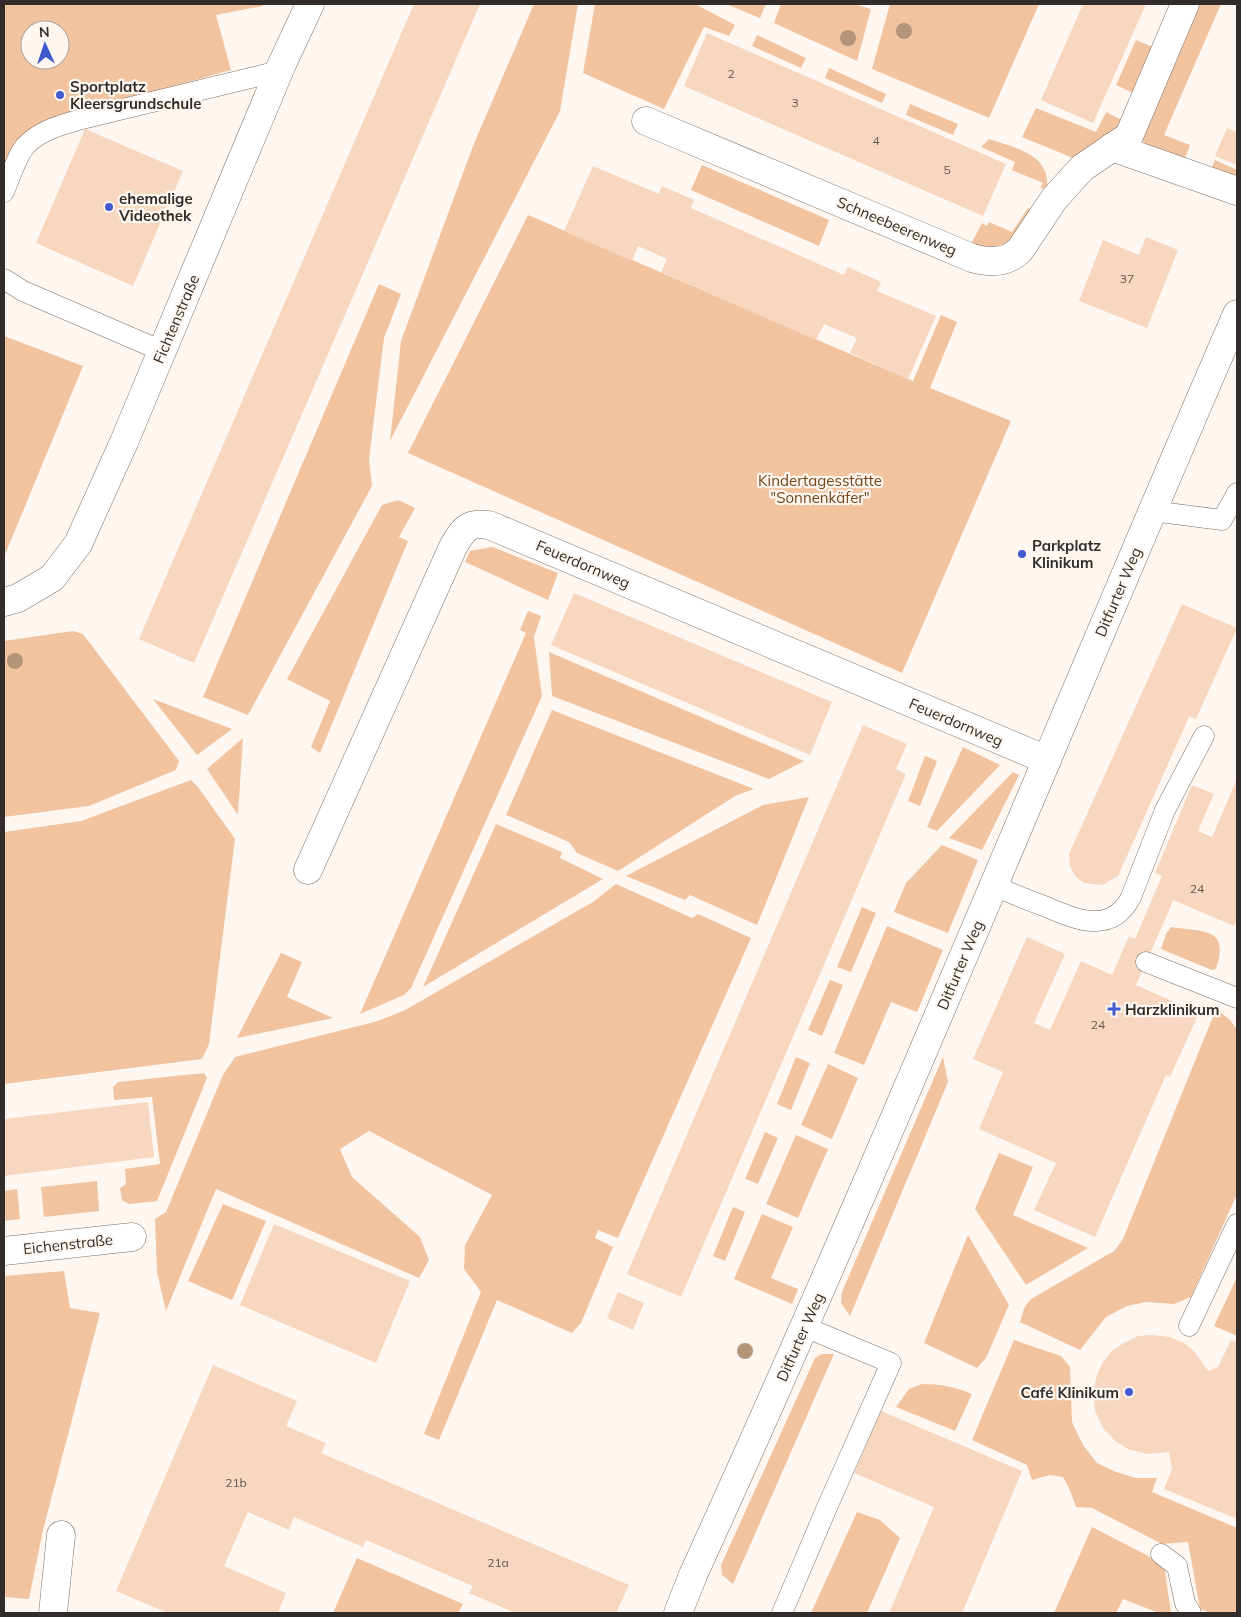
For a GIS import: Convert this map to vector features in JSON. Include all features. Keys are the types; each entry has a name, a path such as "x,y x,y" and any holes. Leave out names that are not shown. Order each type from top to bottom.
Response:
{"street":[{"name":"Fichtenstraße","path":"4,602 18,598 52,578 78,544 162,351 279,71 310,4"},
{"name":"Schneebeerenweg","path":"646,121 972,258 990,261 1004,259 1017,254 1060,193 1082,168 1128,136 1185,4"},
{"path":"1112,147 1237,190"},
{"name":"Ditfurter Weg","path":"678,1613 697,1566 805,1328 1237,314"},
{"name":"Feuerdornweg","path":"308,870 453,547 459,536 472,524 489,524 1047,760"},
{"name":"Eichenstraße","path":"4,1251 132,1237"},
{"path":"53,1613 61,1535"}],"lane":[{"path":"4,192 25,147 42,133 52,128 279,71"},
{"path":"4,279 24,291 162,351"},
{"path":"1152,510 1222,520 1237,493"},
{"path":"994,886 1077,920 1097,922 1119,914 1128,903 1165,810 1204,736"},
{"path":"1146,962 1237,998"},
{"path":"1188,1326 1237,1224"},
{"path":"782,1613 891,1363 805,1328"},
{"path":"1162,1554 1177,1566 1185,1603 1191,1613"}],"green space":[{"name":"Sportplatz Kleersgrundschule","path":"4,4 263,4 263,6 216,15 231,70 64,117 4,168"},
{"path":"534,4 578,4 560,111 390,441 401,341 473,146"},
{"path":"595,4 695,4 735,25 729,36 704,27 664,109 583,73"},
{"path":"726,4 766,4 760,18"},
{"path":"781,4 854,4 871,9 857,61 774,23"},
{"path":"890,4 1039,4 989,118 872,69"},
{"path":"1193,4 1221,4 1164,135 1190,145 1184,161 1151,148 1143,141 1142,133"},
{"path":"757,35 806,58 801,68 752,46"},
{"path":"1136,40 1153,47 1133,93 1116,85"},
{"path":"829,68 886,94 882,103 825,78"},
{"path":"910,104 958,124 953,135 906,115"},
{"path":"1036,108 1096,132 1106,112 1122,120 1110,136 1073,158 1022,137"},
{"path":"989,139 1020,150 1037,160 1047,177 1047,189 1040,188 1043,183 1012,170 1015,162 981,147"},
{"path":"1215,160 1237,170 1237,182 1210,171"},
{"path":"702,165 829,220 819,246 691,190"},
{"path":"1028,208 1034,211 1020,232 1009,244 995,250 986,250 971,244 982,223 987,226 989,222 1012,232"},
{"name":"Kindertagesstätte \"Sonnenkäfer\"","path":"528,215 913,381 941,315 957,322 930,388 1011,421 902,673 408,453"},
{"path":"379,284 401,294 384,338 369,459 372,486 248,715 203,697"},
{"path":"4,336 83,366 4,557"},
{"path":"398,500 415,508 399,537 408,541 320,753 311,747 330,701 287,679 382,505"},
{"path":"492,547 558,573 548,600 465,562 470,551"},
{"path":"528,611 541,616 534,637 542,696 411,988 404,995 360,1014 526,633 520,630"},
{"path":"73,631 83,634 179,761 176,770 89,806 4,817 4,641"},
{"path":"549,652 804,761 769,779 552,696"},
{"path":"153,699 232,729 197,755"},
{"path":"552,710 754,789 735,796 618,871 577,853 569,842 506,815"},
{"path":"243,738 238,815 207,769"},
{"path":"963,747 1000,765 937,831 927,827"},
{"path":"925,756 937,761 920,806 908,801"},
{"path":"1013,772 1019,775 982,850 949,838"},
{"path":"191,780 235,839 209,1044 202,1059 4,1084 4,832 81,821"},
{"path":"809,797 757,925 690,895 685,900 626,876 763,805"},
{"path":"496,824 562,852 560,858 603,879 423,987"},
{"path":"942,845 978,860 948,933 894,912 906,883"},
{"path":"616,884 692,918 698,914 751,938 618,1238 598,1230 595,1238 613,1247 581,1323 572,1333 497,1300 439,1440 424,1434 481,1292 464,1269 465,1245 492,1195 369,1131 340,1149 352,1177 420,1237 429,1260 419,1278 216,1189 166,1311 157,1272 155,1219 166,1212 223,1075 235,1057 378,1021 405,1010 593,902"},
{"path":"862,907 876,913 851,972 837,967"},
{"path":"887,926 943,950 917,1012 891,1002 864,1065 834,1053"},
{"path":"1171,927 1203,931 1217,939 1220,945 1220,955 1216,969 1212,970 1161,949 1166,934"},
{"path":"281,953 302,962 287,997 333,1018 237,1038"},
{"path":"830,980 843,985 822,1036 808,1030"},
{"path":"1216,1009 1229,1019 1237,1029 1237,1194 1191,1297 1174,1304 1146,1302 1127,1306 1106,1317 1080,1350 1020,1322 1024,1308 1031,1299 1114,1251 1123,1239"},
{"path":"796,1057 810,1063 791,1110 777,1104"},
{"path":"943,1057 948,1082 850,1316 841,1303 842,1292"},
{"path":"828,1064 858,1078 832,1139 801,1125"},
{"path":"204,1073 207,1078 157,1201 129,1204 122,1200 120,1188 126,1184 125,1169 160,1164 152,1097 114,1100 113,1087 118,1082"},
{"path":"765,1132 778,1138 758,1184 745,1179"},
{"path":"796,1135 828,1149 798,1218 766,1204"},
{"path":"999,1153 1033,1167 1013,1215 1088,1248 1026,1285 975,1209"},
{"path":"97,1181 99,1211 44,1217 41,1187"},
{"path":"17,1189 20,1219 4,1221 4,1191"},
{"path":"223,1204 266,1221 232,1300 188,1281"},
{"path":"733,1207 745,1212 725,1261 713,1256"},
{"path":"762,1214 793,1227 771,1278 798,1289 792,1304 734,1279"},
{"path":"968,1235 1009,1305 986,1358 977,1368 924,1343"},
{"path":"64,1271 70,1308 100,1313 43,1530 29,1599 4,1597 4,1276"},
{"path":"1237,1277 1237,1336 1214,1326"},
{"path":"1014,1340 1061,1356 1070,1367 1072,1422 1083,1445 1097,1463 1116,1472 1136,1478 1157,1478 1152,1492 1237,1528 1237,1613 1210,1613 1200,1609 1188,1542 1162,1544 1092,1508 1076,1507 1063,1477 1050,1475 1032,1480 1027,1465 972,1440"},
{"path":"822,1354 834,1354 733,1584 722,1575 721,1565 815,1358"},
{"path":"922,1384 948,1386 972,1394 955,1431 896,1407 909,1389"},
{"path":"857,1512 880,1520 900,1538 867,1613 811,1613"},
{"path":"1092,1527 1164,1564 1171,1613 1159,1613 1123,1599 1116,1613 1054,1613"},
{"path":"357,1558 463,1604 458,1613 333,1613"}],"building":[{"path":"414,4 480,4 194,663 139,639"},
{"path":"1083,4 1146,4 1093,123 1041,100"},
{"path":"707,33 1006,164 983,216 684,86"},
{"path":"1227,128 1237,132 1237,165 1215,156"},
{"name":"ehemalige Videothek","path":"85,129 183,171 133,286 36,243"},
{"path":"593,166 659,194 662,186 694,200 691,208 844,275 848,267 881,282 877,291 936,316 908,379 850,353 857,338 824,324 816,340 661,272 667,259 638,246 632,261 564,231"},
{"path":"1146,237 1178,250 1147,328 1079,301 1103,240 1139,255"},
{"path":"574,593 832,702 810,755 551,645"},
{"path":"1182,604 1237,628 1196,719 1189,717 1118,876 1103,885 1084,883 1075,876 1070,866 1069,854"},
{"path":"863,725 907,744 896,769 906,774 681,1297 627,1274"},
{"path":"1237,779 1237,918 1234,926 1173,900 1136,985 1199,1013 1170,1077 1166,1075 1095,1237 1034,1210 1056,1163 979,1129 1003,1072 973,1059 1027,937 1065,954 1034,1023 1050,1030 1081,961 1112,975 1129,936 1135,939 1162,876 1155,873 1192,785 1214,794 1198,831 1212,837"},
{"path":"148,1102 154,1157 4,1176 4,1119"},
{"path":"274,1224 410,1281 376,1363 240,1305"},
{"path":"618,1292 644,1303 633,1330 607,1318"},
{"path":"1138,1336 1170,1337 1184,1343 1194,1351 1208,1371 1218,1367 1231,1340 1237,1342 1237,1519 1164,1489 1172,1469 1169,1452 1147,1454 1128,1449 1115,1441 1103,1428 1095,1411 1093,1392 1097,1375 1103,1362 1112,1351 1122,1344"},
{"path":"213,1365 297,1401 286,1426 326,1443 321,1453 629,1585 616,1613 515,1613 469,1593 473,1586 366,1540 363,1547 294,1517 289,1530 248,1512 224,1566 286,1593 278,1613 168,1613 116,1591"},
{"path":"881,1411 1022,1471 962,1613 889,1613 934,1507 854,1473"}],"place":[{"name":"Sportplatz Kleersgrundschule","path":"60,95"},
{"name":"ehemalige Videothek","path":"109,207"},
{"name":"Parkplatz Klinikum","path":"1022,554"},
{"name":"Harzklinikum","path":"1114,1009"},
{"name":"Café Klinikum","path":"1129,1392"}]}
